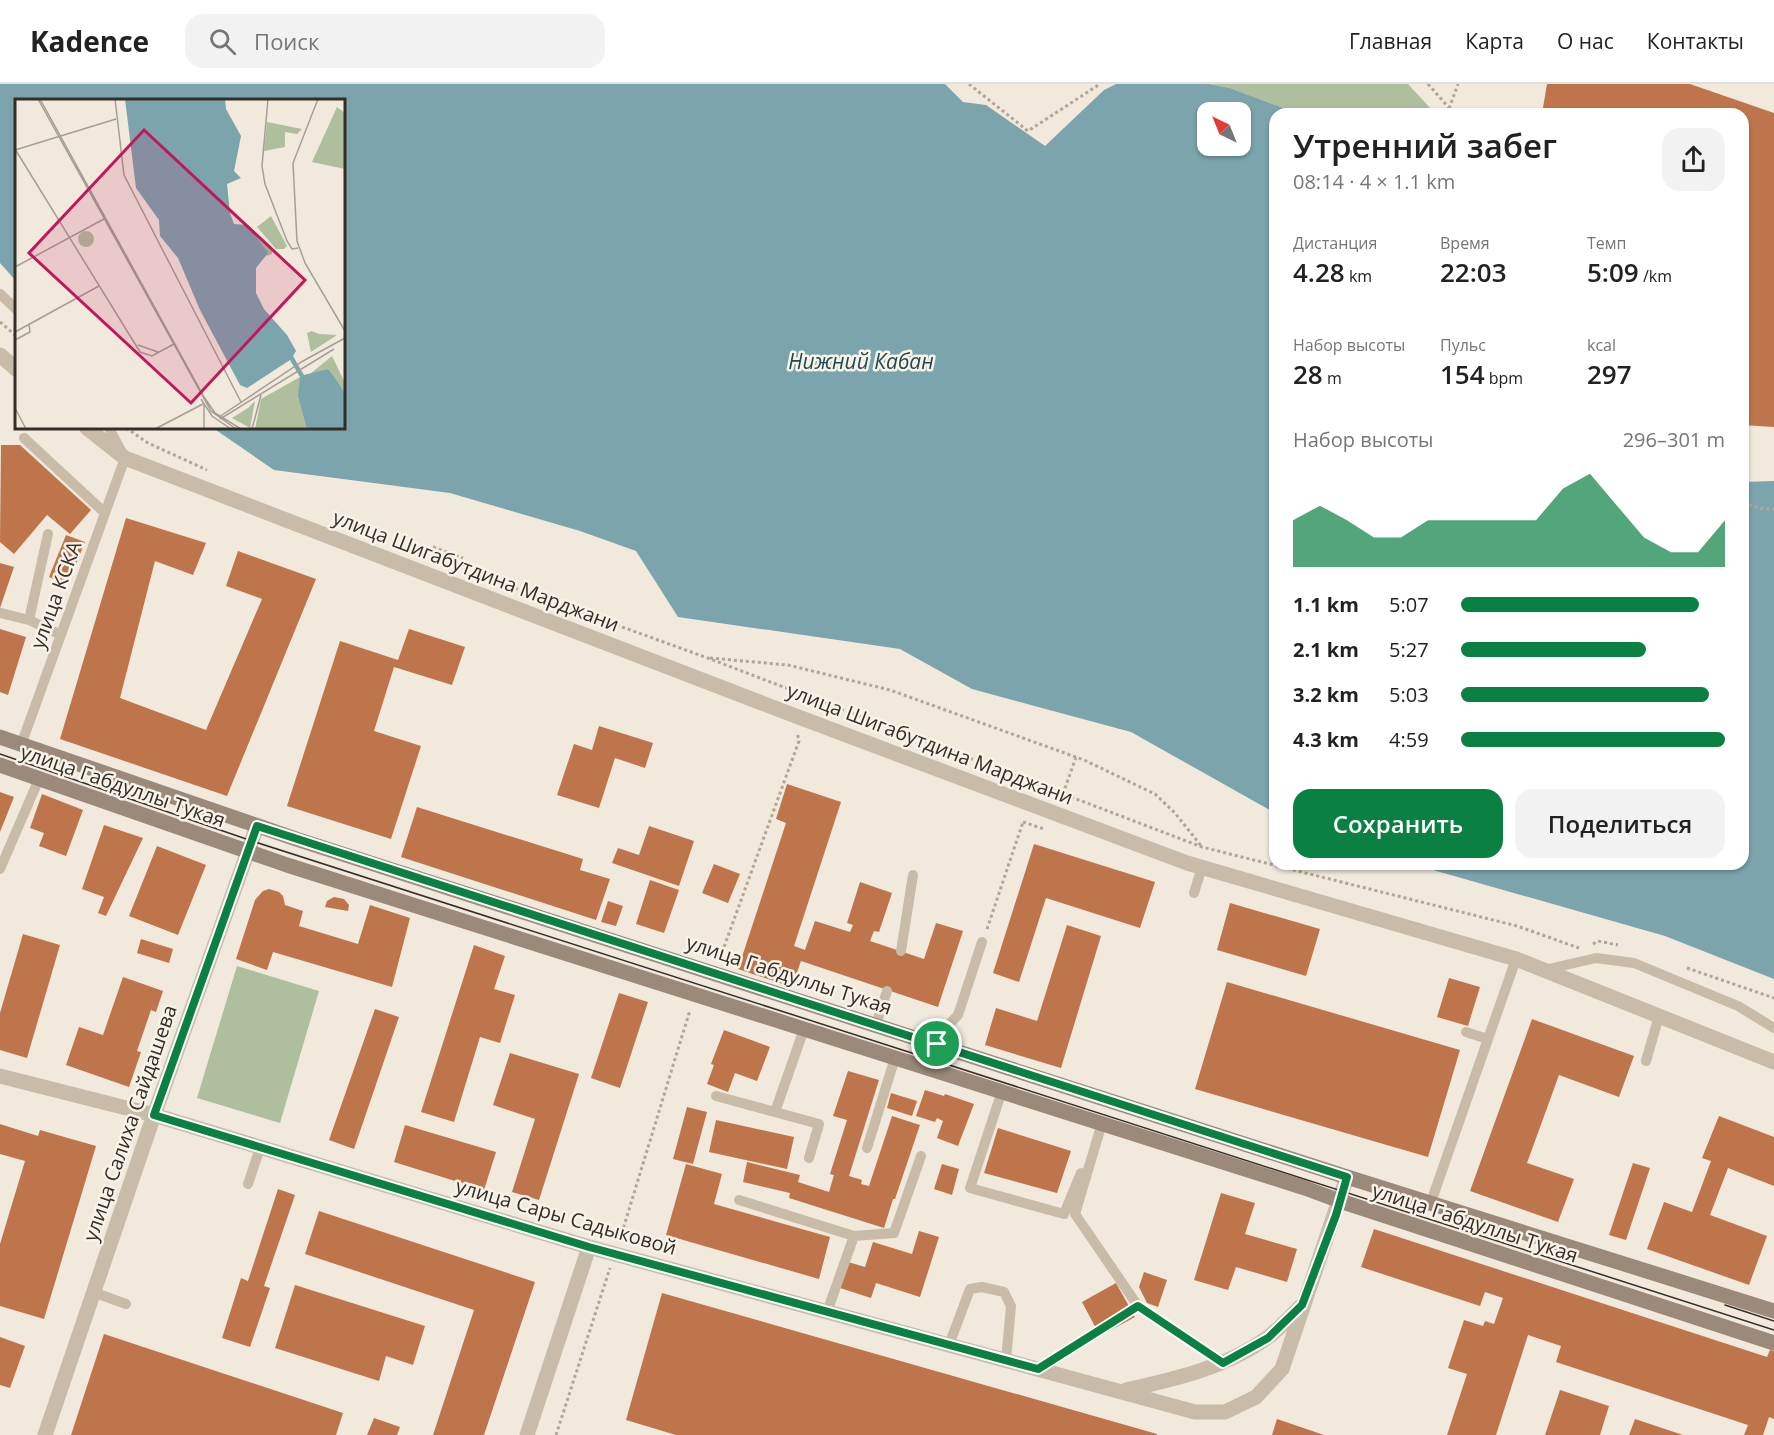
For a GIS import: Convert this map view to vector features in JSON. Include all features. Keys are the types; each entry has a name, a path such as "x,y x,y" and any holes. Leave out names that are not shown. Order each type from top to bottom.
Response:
{"main road":[{"name":"улица Габдуллы Тукая","path":"0,737 257,826 1347,1177 1774,1311"},
{"name":"улица Габдуллы Тукая","path":"0,765 287,865 1002,1091 1100,1130 1305,1188 1774,1343"}],"street":[{"path":"0,355 15,368"},
{"name":"улица Шигабутдина Марджани","path":"88,429 124,458 793,715 1202,867 1516,959 1774,1062"},
{"name":"улица Салиха Сайдашева","path":"45,1435 154,1115 257,826"},
{"name":"улица Сары Садыковой","path":"0,1076 154,1115 589,1247 1195,1412 1225,1412 1256,1397 1282,1369 1347,1177"},
{"path":"527,1435 589,1247"},
{"name":"улица Сары Садыковой","path":"1123,1391 1180,1378 1223,1363 1268,1338 1302,1305"}],"lane":[{"path":"0,294 15,308"},
{"path":"110,429 124,458"},
{"path":"24,438 105,513"},
{"name":"улица КСКА","path":"21,745 124,458"},
{"path":"28,620 48,534"},
{"path":"1,613 28,620 61,635"},
{"path":"0,869 39,779"},
{"path":"1194,893 1202,867"},
{"path":"901,951 913,875"},
{"path":"937,1044 940,1034 958,1015 982,942"},
{"path":"1544,970 1596,958 1634,963 1738,1006 1774,1028"},
{"path":"1431,1202 1516,959"},
{"path":"876,1025 887,990"},
{"path":"1646,1061 1659,1016"},
{"path":"775,1112 804,1029"},
{"path":"1466,1032 1488,1039"},
{"path":"867,1149 895,1058"},
{"path":"1002,1091 970,1188 1064,1214 1100,1130"},
{"path":"716,1096 819,1124 809,1158"},
{"path":"1100,1130 1075,1214 1138,1306 1223,1363"},
{"path":"248,1184 261,1148"},
{"path":"739,1200 854,1236 894,1233 921,1156"},
{"path":"827,1312 854,1236"},
{"path":"949,1345 970,1289 982,1287 1004,1292 1011,1306 1006,1360"},
{"path":"93,1293 126,1304"},
{"path":"1038,1369 1138,1306"}],"path":[{"path":"969,84 1028,131 1100,84"},
{"path":"1428,84 1448,108"},
{"path":"1449,108 1458,84"},
{"path":"0,322 15,335"},
{"path":"127,429 148,443 209,471"},
{"path":"1749,505 1774,509"},
{"path":"433,547 463,558"},
{"path":"495,581 705,657 1202,847 1269,864"},
{"path":"705,657 788,665 890,690 1076,757 1155,794 1175,813 1202,847"},
{"path":"718,965 799,741 793,715"},
{"path":"1064,794 1076,757"},
{"path":"982,942 1029,803"},
{"path":"1294,870 1517,926 1582,949"},
{"path":"1590,945 1598,941 1625,946"},
{"path":"1678,965 1774,998"},
{"path":"556,1435 692,1004"}],"green space":[{"path":"1209,84 1408,84 1430,108 1283,108 1230,88"},
{"path":"237,966 319,991 280,1123 197,1098"}],"water":[{"name":"Нижний Кабан","path":"0,84 945,84 963,102 986,105 1045,146 1104,90 1116,84 1209,84 1230,88 1283,108 1269,108 1269,810 1131,732 972,689 900,649 678,617 636,551 580,531 450,493 274,470 214,429 345,429 345,99 15,99 15,280 0,263"},
{"path":"1774,481 1774,979 1665,936 1433,870 1749,870 1749,482"}],"building":[{"path":"1547,84 1690,84 1774,113 1774,427 1749,425 1749,108 1543,108"},
{"path":"1,445 20,445 91,510 70,534 47,515 14,554 0,542"},
{"path":"126,518 206,543 193,575 155,561 120,698 206,730 262,599 226,586 238,551 316,579 227,796 60,739"},
{"path":"66,535 85,542 68,584 49,577"},
{"path":"0,563 14,567 0,608"},
{"path":"0,629 26,637 8,695 0,692"},
{"path":"409,629 465,647 452,685 394,667 374,731 421,746 391,839 287,806 340,641 398,660"},
{"path":"599,726 653,743 645,768 615,758 599,808 557,795 574,744 592,750"},
{"path":"787,784 841,802 794,946 805,950 815,921 850,932 853,925 847,923 860,882 892,893 879,932 874,931 870,941 924,959 936,923 963,931 938,1007 801,961 792,987 738,969 786,823 776,819"},
{"path":"0,792 14,797 0,832"},
{"path":"42,794 83,810 66,856 39,846 44,833 30,828"},
{"path":"417,807 583,859 580,870 610,879 596,920 401,857"},
{"path":"104,825 143,838 106,916 98,913 104,897 82,889"},
{"path":"649,826 694,841 679,886 612,863 618,848 639,855"},
{"path":"1034,844 1155,882 1140,928 1046,898 1019,982 993,973"},
{"path":"157,846 206,865 178,935 129,916"},
{"path":"714,864 740,874 728,903 702,893"},
{"path":"650,880 679,890 664,933 636,924"},
{"path":"269,889 283,896 285,905 303,911 299,926 358,944 370,905 410,918 392,987 273,952 267,970 236,959 255,900 263,891"},
{"path":"334,897 344,899 349,905 348,911 325,907 327,901"},
{"path":"608,901 623,906 616,926 601,922"},
{"path":"1230,903 1320,929 1306,976 1217,950"},
{"path":"1067,925 1101,936 1061,1068 985,1045 996,1008 1037,1021"},
{"path":"23,934 60,945 27,1058 0,1050 0,1013"},
{"path":"141,939 173,949 169,963 137,953"},
{"path":"474,945 505,956 494,989 515,995 500,1043 480,1037 454,1122 421,1112"},
{"path":"123,977 163,991 156,1012 151,1010 137,1051 141,1052 129,1087 66,1065 79,1027 103,1035"},
{"path":"1449,978 1480,987 1468,1026 1437,1017"},
{"path":"1227,982 1460,1050 1428,1157 1195,1089"},
{"path":"619,993 648,1002 620,1088 591,1078"},
{"path":"375,1009 399,1017 354,1149 329,1140"},
{"path":"1532,1019 1634,1056 1619,1097 1559,1075 1527,1163 1574,1179 1558,1222 1470,1191"},
{"path":"724,1030 770,1047 757,1081 735,1073 728,1092 707,1084 714,1065 711,1064"},
{"path":"510,1053 579,1074 539,1200 512,1192 535,1119 493,1105"},
{"path":"848,1071 879,1080 849,1176 862,1180 861,1184 869,1186 892,1116 920,1125 884,1228 789,1198 790,1193 743,1182 747,1162 800,1175 798,1182 829,1192 834,1175 830,1174 847,1120 833,1116"},
{"path":"925,1090 974,1104 958,1146 937,1138 943,1121 937,1118 935,1122 916,1116"},
{"path":"891,1093 917,1101 912,1116 887,1108"},
{"path":"687,1107 707,1112 693,1164 673,1159"},
{"path":"1719,1116 1774,1137 1774,1186 1728,1168 1710,1215 1767,1236 1749,1285 1647,1249 1664,1202 1692,1212 1711,1161 1702,1158"},
{"path":"716,1120 794,1137 787,1169 709,1152"},
{"path":"0,1124 38,1136 40,1130 96,1146 44,1319 0,1306 0,1244 25,1161 0,1154"},
{"path":"405,1125 496,1152 484,1190 394,1162"},
{"path":"998,1128 1071,1151 1057,1193 984,1173"},
{"path":"1633,1163 1650,1168 1626,1240 1609,1235"},
{"path":"686,1164 722,1174 714,1204 830,1237 819,1279 666,1235"},
{"path":"942,1164 959,1169 952,1195 934,1189"},
{"path":"278,1189 295,1195 264,1286 270,1288 250,1347 222,1338 241,1278 248,1281"},
{"path":"1221,1193 1255,1203 1245,1234 1297,1249 1287,1282 1236,1267 1228,1290 1194,1280"},
{"path":"319,1211 535,1282 484,1435 433,1435 474,1310 305,1254"},
{"path":"1374,1229 1767,1357 1770,1350 1774,1351 1774,1419 1769,1417 1763,1435 1744,1435 1748,1425 1556,1362 1561,1346 1528,1335 1496,1435 1447,1435 1467,1374 1448,1368 1464,1320 1483,1326 1485,1321 1494,1324 1503,1298 1485,1292 1480,1306 1361,1267"},
{"path":"919,1231 939,1237 920,1297 876,1283 871,1298 840,1288 848,1262 865,1267 873,1242 912,1254"},
{"path":"1144,1272 1167,1280 1158,1307 1147,1303 1139,1287"},
{"path":"1116,1283 1135,1317 1100,1336 1082,1302"},
{"path":"295,1285 425,1326 413,1365 386,1356 379,1381 275,1348"},
{"path":"662,1293 1157,1435 676,1435 626,1420"},
{"path":"104,1334 343,1413 336,1435 71,1435"},
{"path":"0,1337 25,1346 10,1388 0,1385"},
{"path":"1560,1390 1609,1406 1600,1435 1545,1435"},
{"path":"374,1418 400,1427 397,1435 367,1435"},
{"path":"1277,1419 1324,1435 1272,1435"},
{"path":"1635,1419 1683,1435 1629,1435"}],"tram line":[{"path":"0,754 252,841 1774,1330"},
{"path":"1725,1305 1774,1321"}],"route":[{"path":"257,826 937,1044 1347,1177 1336,1215 1302,1305 1268,1338 1223,1363 1138,1306 1038,1369 589,1247 154,1115 257,826"}]}
